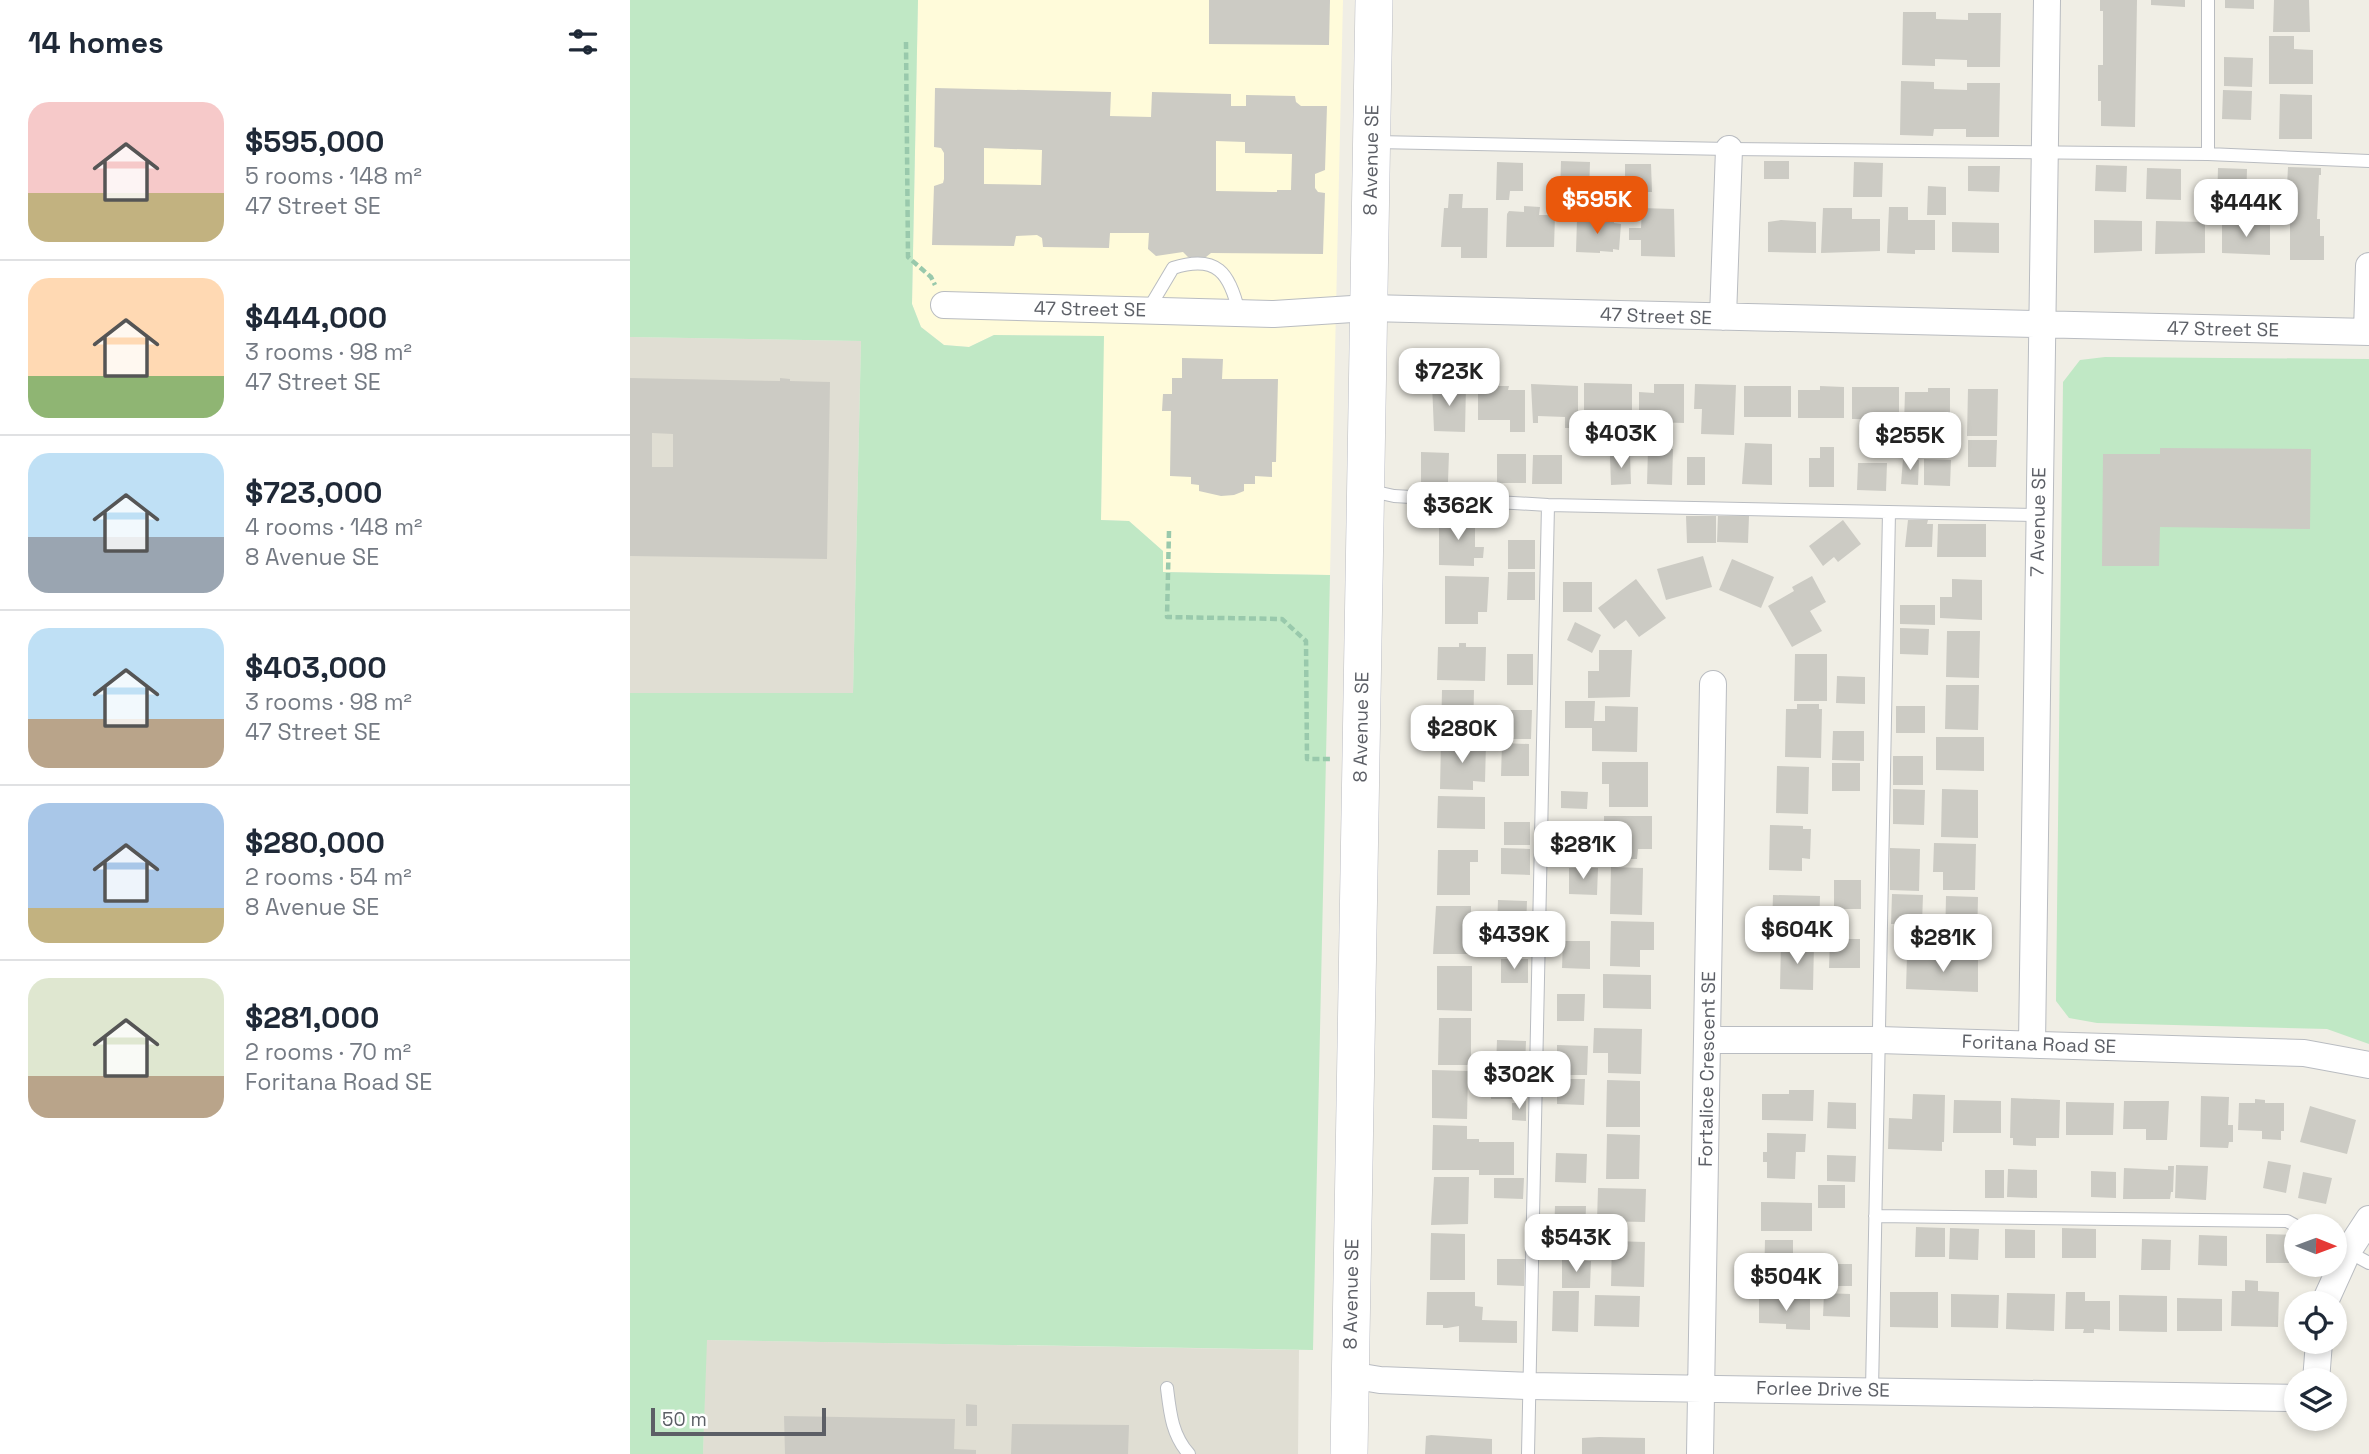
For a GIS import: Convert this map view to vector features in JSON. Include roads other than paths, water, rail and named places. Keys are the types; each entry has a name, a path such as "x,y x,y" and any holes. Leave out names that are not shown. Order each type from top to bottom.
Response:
{"street":[{"name":"8 Avenue SE","path":"1349,1454 1374,0"},
{"name":"7 Avenue SE","path":"2032,1044 2047,0"},
{"path":"1723,317 1729,149"},
{"path":"2368,332 2369,266"},
{"name":"47 Street SE","path":"944,305 1274,314 1368,308 2368,332"},
{"name":"Fortalice Crescent SE","path":"1700,1454 1713,684"},
{"name":"Foritana Road SE","path":"1708,1040 1879,1040 2304,1053 2369,1065"},
{"path":"2331,1291 2369,1219"},
{"name":"Forlee Drive SE","path":"1350,1376 1380,1380 1530,1386 2284,1398"}],"lane":[{"path":"2208,0 2208,153"},
{"path":"1372,142 1729,149 2208,153 2369,161"},
{"path":"1148,310 1173,268 1190,262 1208,264 1220,271 1233,286 1240,313"},
{"path":"1365,489 1394,496 1548,505 2038,515"},
{"path":"1528,1454 1548,505"},
{"path":"1872,1390 1889,512"},
{"path":"1875,1216 2284,1221"},
{"path":"1167,1388 1177,1440 1189,1454"}]}
